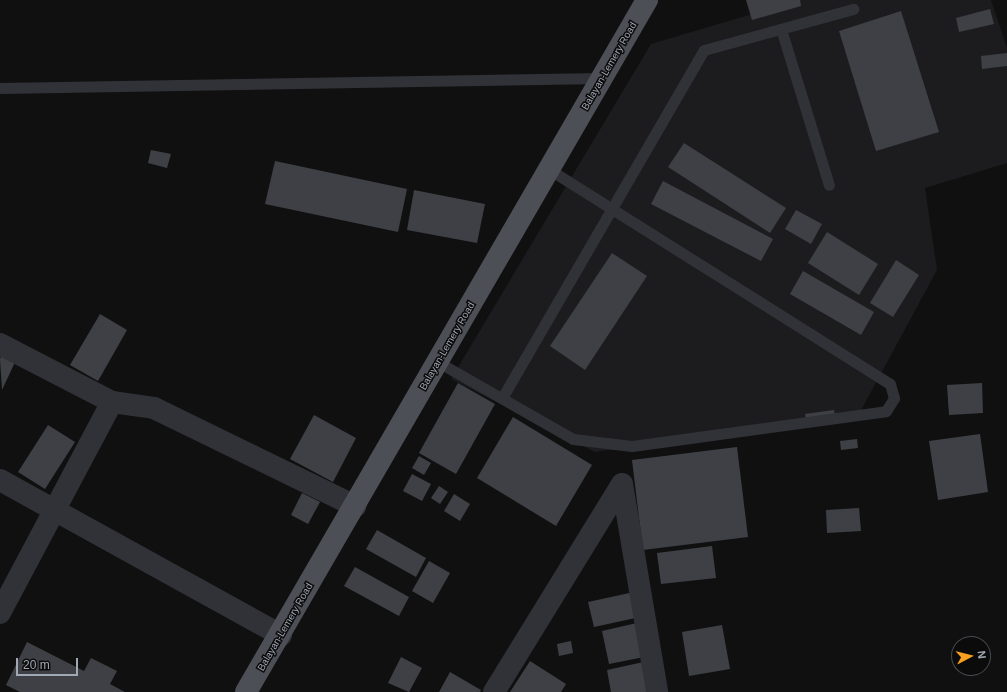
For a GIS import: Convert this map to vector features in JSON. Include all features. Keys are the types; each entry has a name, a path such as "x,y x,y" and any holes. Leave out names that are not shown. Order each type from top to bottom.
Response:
{"main road":[{"name":"Balayan-Lemery Road","path":"246,692 281,635 647,0"}],"street":[{"path":"0,344 112,402 154,408 355,506"},
{"path":"0,613 112,402"},
{"path":"0,480 55,508 281,635"},
{"path":"494,692 622,484 657,692"}],"lane":[{"path":"502,398 704,50 853,8"},
{"path":"781,29 829,185"},
{"path":"0,88 603,78"},
{"path":"438,362 573,439 632,446 886,411 894,398 890,384 549,169"}],"shaded area":[{"path":"799,0 991,0 1007,48 1007,163 925,188 937,270 859,414 595,452 451,379 651,44"}],"building":[{"path":"746,0 800,0 801,6 752,20"},
{"path":"990,9 994,24 959,32 956,18"},
{"path":"901,11 939,132 876,151 839,31"},
{"path":"1007,53 1007,66 982,69 981,56"},
{"path":"684,143 786,208 770,233 668,167"},
{"path":"151,150 171,154 167,168 148,163"},
{"path":"275,161 407,189 398,232 265,204"},
{"path":"663,181 773,239 761,261 651,204"},
{"path":"414,190 485,204 477,243 407,230"},
{"path":"796,210 822,224 811,244 785,229"},
{"path":"827,232 878,264 859,295 808,263"},
{"path":"612,253 647,276 585,370 550,346"},
{"path":"896,260 919,275 893,317 870,303"},
{"path":"803,271 874,312 861,335 790,294"},
{"path":"100,314 127,330 98,381 70,365"},
{"path":"2,354 16,360 2,390 0,359"},
{"path":"458,383 495,404 456,474 419,453"},
{"path":"982,383 983,413 949,415 947,385"},
{"path":"834,410 835,417 806,420 805,414"},
{"path":"314,415 356,438 333,482 290,459"},
{"path":"513,417 592,465 556,526 477,478"},
{"path":"48,425 75,442 45,489 18,472"},
{"path":"980,434 988,492 938,500 929,441"},
{"path":"857,439 858,448 841,450 840,441"},
{"path":"737,447 748,537 643,550 632,460"},
{"path":"419,456 431,463 424,475 412,468"},
{"path":"412,474 431,484 422,501 403,491"},
{"path":"439,486 448,492 440,504 431,498"},
{"path":"302,493 320,502 308,524 291,515"},
{"path":"454,494 470,504 460,521 444,511"},
{"path":"859,508 861,531 827,533 826,510"},
{"path":"377,530 426,558 416,577 366,549"},
{"path":"712,546 716,578 661,584 657,553"},
{"path":"429,561 450,573 433,603 412,591"},
{"path":"355,567 409,597 399,616 344,586"},
{"path":"634,592 640,617 594,627 588,602"},
{"path":"637,623 644,657 609,664 602,631"},
{"path":"722,625 730,669 689,676 682,632"},
{"path":"571,641 573,653 559,656 557,644"},
{"path":"27,642 84,671 91,658 117,671 110,684 125,692 20,692 6,685"},
{"path":"401,657 422,668 409,692 388,683"},
{"path":"530,661 566,684 561,692 510,692"},
{"path":"648,661 649,692 611,692 607,670"},
{"path":"450,672 481,690 480,692 439,692"}]}
